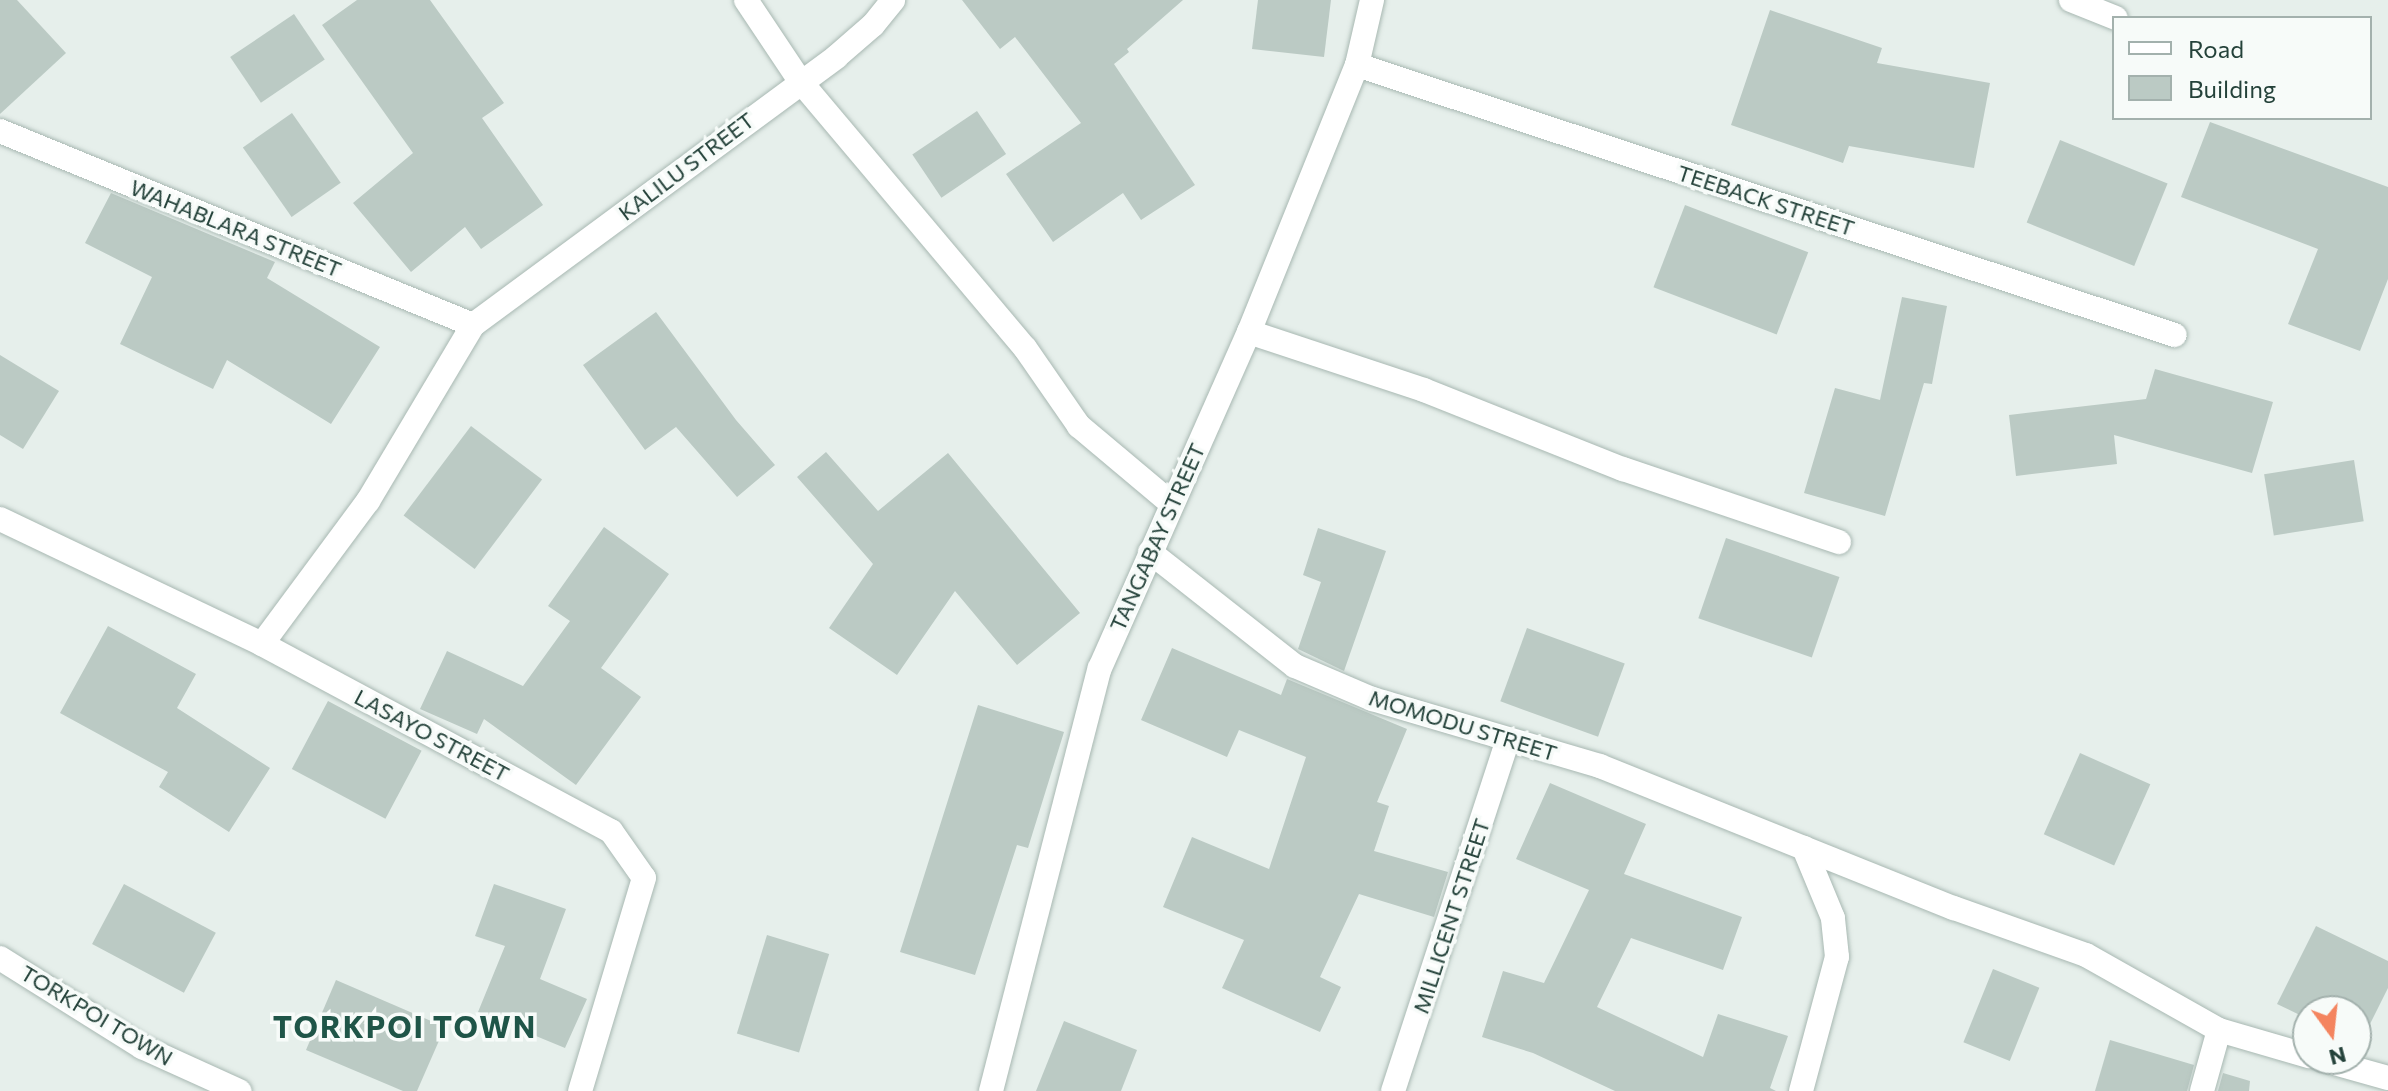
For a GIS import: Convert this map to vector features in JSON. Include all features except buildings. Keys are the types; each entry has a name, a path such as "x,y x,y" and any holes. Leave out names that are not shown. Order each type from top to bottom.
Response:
{"street":[{"path":"746,0 800,81 1025,348 1079,426 1172,504"},
{"name":"KALILU STREET","path":"473,325 836,57 873,25 893,0"},
{"name":"TANGABAY STREET","path":"991,1091 1100,668 1249,332 1357,65 1372,0"},
{"path":"2071,0 2112,16"},
{"name":"TEEBACK STREET","path":"1357,65 2175,335"},
{"name":"WAHABLARA STREET","path":"0,131 473,325"},
{"path":"262,644 368,501 473,325"},
{"path":"1249,332 1424,390 1623,469 1839,542"},
{"name":"LASAYO STREET","path":"0,519 262,644 611,831 644,878 580,1091"},
{"name":"MOMODU STREET","path":"1150,552 1295,666 1372,699 1600,766 1954,908 2086,955 2219,1030 2292,1051"},
{"name":"MILLICENT STREET","path":"1393,1091 1508,740"},
{"path":"1801,1091 1837,957 1833,918 1804,848"},
{"name":"TORKPOI TOWN","path":"0,958 142,1047 239,1091"},
{"path":"2202,1091 2219,1030"}],"district":[{"name":"TORKPOI TOWN","path":"405,1026"}]}
